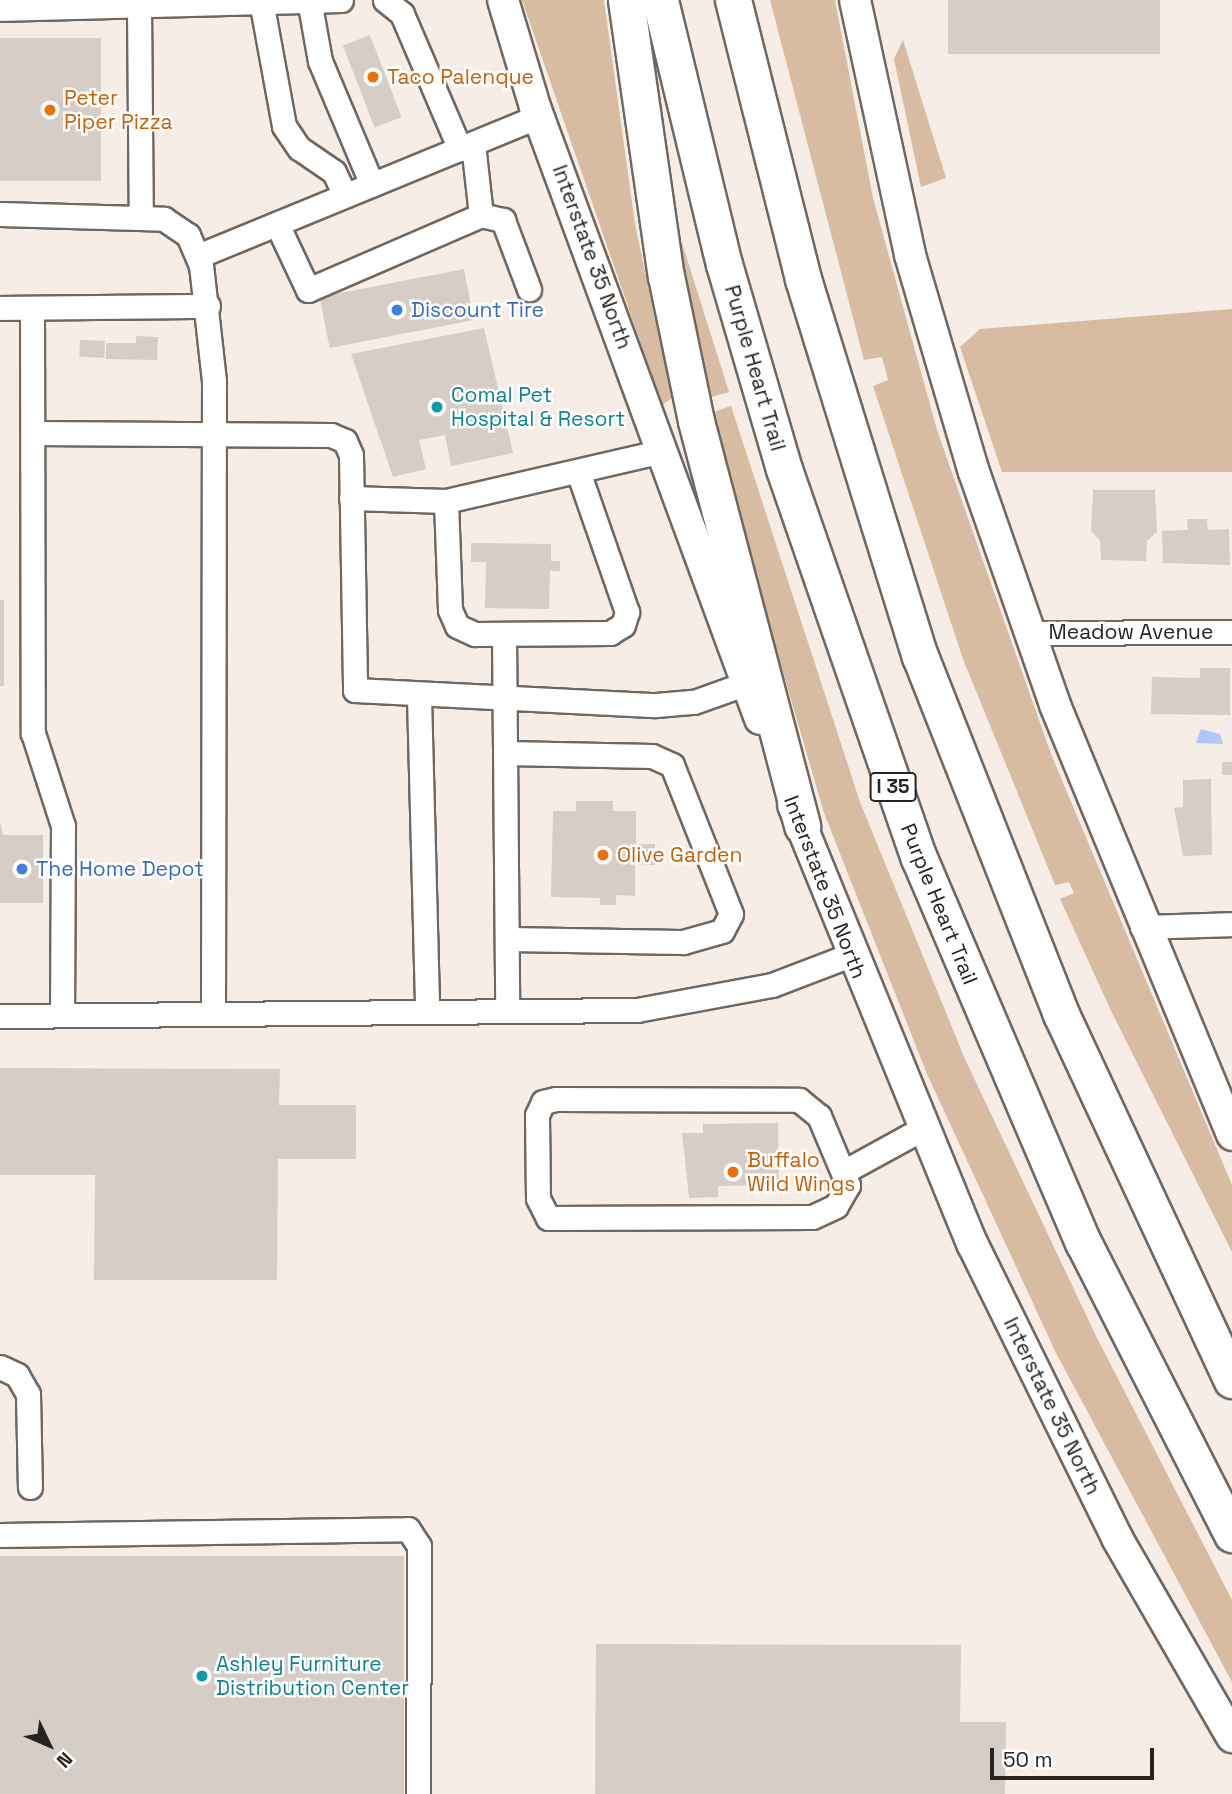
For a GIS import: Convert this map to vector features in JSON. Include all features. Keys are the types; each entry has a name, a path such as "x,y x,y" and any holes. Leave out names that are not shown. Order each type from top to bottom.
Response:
{"highway":[{"path":"626,0 666,276 695,421 802,826"},
{"name":"Purple Heart Trail","path":"660,0 724,264 784,469 919,858 1083,1242 1232,1534"},
{"path":"733,0 803,279 920,656 1061,1014 1147,1207 1232,1380"},
{"path":"1147,1207 1232,1328"}],"main road":[{"name":"Interstate 35 North","path":"503,0 539,116 747,683 850,955 922,1129 1117,1538 1232,1737"},
{"path":"855,0 934,348 1030,633 1142,927 1232,1135"}],"street":[{"path":"0,9 310,5 341,0"},
{"path":"385,0 402,14 467,146 481,215"},
{"path":"310,5 320,61 372,185"},
{"path":"262,6 284,126 299,148 334,172 345,196"},
{"path":"139,7 141,218"},
{"path":"198,256 539,116"},
{"path":"0,214 141,218 178,226 198,256 208,306 213,435 214,1013"},
{"path":"278,224 308,290 481,215 503,220 529,289"},
{"path":"0,308 208,306"},
{"path":"32,309 33,733 63,826 62,1014"},
{"path":"33,433 339,437 351,455 355,690 419,697 504,696 674,704 747,683"},
{"path":"351,498 446,501 579,474 663,451"},
{"path":"446,501 451,616 468,633 605,634 625,621 579,474"},
{"name":"Meadow Avenue","path":"1030,633 1232,632"},
{"path":"504,634 507,1010"},
{"path":"419,697 427,1011"},
{"path":"507,753 652,756 672,765 731,914 722,931 696,941 507,939"},
{"path":"1142,927 1232,924"},
{"path":"0,1016 665,1007 772,985 850,955"},
{"path":"556,1099 799,1100 819,1116 847,1170 842,1200 812,1217 557,1219 539,1206 537,1115 543,1102 556,1099"},
{"path":"847,1170 922,1129"},
{"path":"0,1367 17,1375 29,1394 30,1487"},
{"path":"0,1535 408,1529 419,1546 418,1794"}],"shaded area":[{"path":"522,0 604,0 635,224 672,398 662,405"},
{"path":"770,0 835,0 873,198 937,430 1051,754 1232,1185 1232,1252 1112,1013 1060,899 1074,893 1069,882 1055,885 963,659 873,386 888,380 882,357 864,360"},
{"path":"903,40 946,178 921,187 894,59"},
{"path":"682,243 729,392 701,400 672,250"},
{"path":"1232,309 1232,472 1002,472 960,347 980,329"},
{"path":"731,406 860,802 965,1059 1096,1336 1232,1600 1232,1682 1056,1353 927,1074 824,813 708,414"}],"water":[{"path":"1201,729 1220,734 1223,744 1196,743"}],"building":[{"path":"948,0 1160,0 1160,54 948,54"},
{"name":"Taco Palenque","path":"370,35 402,117 374,128 343,45"},
{"name":"Peter Piper Pizza","path":"0,38 101,38 101,181 0,181"},
{"name":"Discount Tire","path":"464,269 474,320 330,348 320,297"},
{"name":"Comal Pet Hospital & Resort","path":"484,328 513,453 451,466 445,435 419,440 426,469 393,477 351,354"},
{"path":"136,336 158,337 157,360 106,359 106,343 136,343"},
{"path":"80,340 105,341 104,358 79,357"},
{"path":"1093,490 1155,490 1157,532 1147,541 1146,561 1101,560 1100,541 1091,531"},
{"path":"1187,519 1207,519 1208,530 1229,529 1230,565 1163,563 1162,531 1188,530"},
{"path":"471,543 551,544 551,561 560,561 560,571 550,571 549,609 485,608 486,562 471,562"},
{"path":"0,600 4,600 4,686 0,686"},
{"path":"1200,668 1230,668 1230,715 1151,714 1152,677 1200,678"},
{"path":"1222,762 1232,762 1232,775 1222,775"},
{"path":"1211,779 1212,855 1183,856 1174,808 1183,807 1183,780"},
{"name":"Olive Garden","path":"576,801 613,801 613,811 636,811 636,844 655,844 655,865 635,865 635,896 616,895 616,905 600,905 600,898 551,897 553,811 576,811"},
{"name":"The Home Depot","path":"0,821 3,835 43,835 43,903 0,903"},
{"path":"0,1068 280,1069 279,1105 356,1105 356,1159 278,1159 277,1280 94,1280 95,1175 0,1175"},
{"name":"Buffalo Wild Wings","path":"778,1123 779,1185 718,1186 718,1197 689,1198 682,1133 703,1133 703,1124"},
{"name":"Ashley Furniture Distribution Center","path":"0,1556 404,1556 404,1794 0,1794"},
{"path":"596,1644 961,1645 960,1722 1006,1722 1005,1794 595,1794"}],"place":[{"name":"Taco Palenque","path":"373,77"},
{"name":"Peter Piper Pizza","path":"50,110"},
{"name":"Discount Tire","path":"397,310"},
{"name":"Comal Pet Hospital & Resort","path":"437,407"},
{"name":"Olive Garden","path":"603,855"},
{"name":"The Home Depot","path":"22,869"},
{"name":"Buffalo Wild Wings","path":"733,1172"},
{"name":"Ashley Furniture Distribution Center","path":"202,1676"}]}
